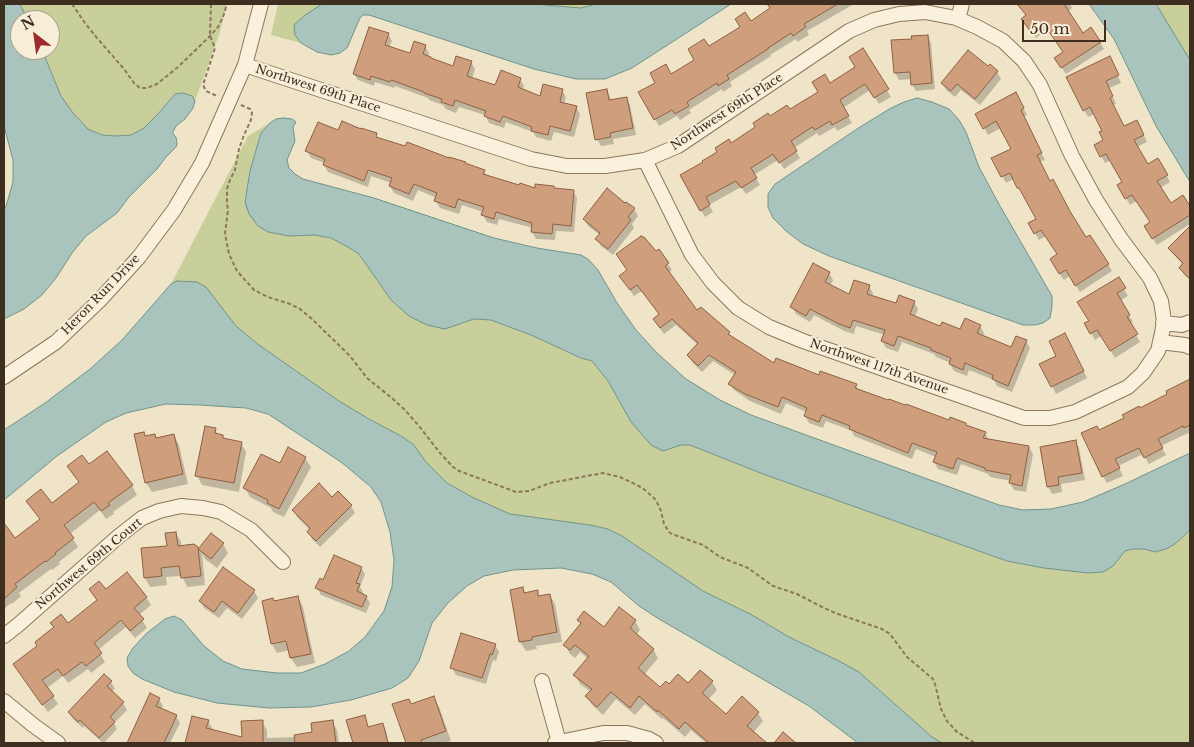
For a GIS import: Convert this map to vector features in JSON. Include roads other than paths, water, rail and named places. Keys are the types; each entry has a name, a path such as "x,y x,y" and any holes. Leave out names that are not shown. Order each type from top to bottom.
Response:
{"street":[{"name":"Heron Run Drive","path":"4,377 56,342 100,301 140,257 174,210 202,163 230,101 245,65 261,4"},
{"path":"958,19 962,4"},
{"name":"Northwest 69th Place","path":"245,65 531,159 567,166 605,166 645,160 678,146 849,31 874,20 922,8 925,12 958,19 977,27 1003,41 1024,61 1040,85 1072,156 1096,200 1121,239 1150,278 1161,301 1162,333"},
{"name":"Northwest 117th Avenue","path":"645,160 692,255 713,283 738,308 769,327 803,341 1024,418 1050,418 1075,412 1128,387 1143,373 1158,351 1162,333"},
{"path":"1162,333 1190,322"},
{"path":"1162,333 1190,347"},
{"name":"Northwest 69th Court","path":"4,636 119,536 142,518 160,511 180,506 221,512 251,530 283,562"},
{"path":"542,681 557,743 603,732 627,733 656,743"},
{"path":"4,702 58,743"}],"water":[{"path":"4,4 19,4 23,10 10,10 10,60 46,60 61,96 88,129 102,135 131,135 144,128 175,94 183,93 192,96 195,101 193,108 185,119 176,126 173,132 176,137 176,147 157,169 129,197 117,213 86,236 42,295 24,309 4,319 4,210 13,182 13,160 4,126"},
{"path":"322,4 534,4 581,8 596,4 731,4 632,68 605,79 576,79 534,69 369,15 363,15 360,18 347,48 340,53 331,55 317,52 301,43 295,35 294,25"},
{"path":"1089,4 1156,4 1190,60 1190,182 1156,126 1114,39"},
{"path":"917,98 949,109 959,120 966,132 979,167 1052,296 1050,318 1043,323 1023,325 829,256 803,244 773,218 768,207 768,194 775,184 891,108"},
{"path":"276,119 292,119 296,122 293,127 295,141 287,160 289,168 303,179 374,198 494,238 537,248 581,255 588,259 598,270 617,303 636,330 657,353 686,379 720,400 751,415 999,505 1023,510 1051,509 1083,502 1190,453 1190,530 1175,544 1166,549 1155,552 1144,549 1125,551 1113,566 1103,572 1088,573 1044,568 1007,561 763,474 690,445 681,445 663,451 651,445 631,422 608,381 592,361 491,320 474,319 445,329 427,325 409,316 391,300 359,254 346,246 331,238 315,235 289,236 268,232 258,226 249,214 245,202 250,171 261,133 270,123"},
{"path":"177,281 197,282 206,287 236,326 259,345 339,401 413,444 426,462 447,483 472,497 510,514 590,525 608,529 622,536 703,591 859,672 932,737 942,743 858,743 809,706 639,606 611,582 592,574 561,568 513,570 484,576 467,586 448,603 432,623 419,661 408,678 392,688 351,700 311,707 269,708 217,703 174,692 142,679 133,673 128,666 127,658 133,648 147,633 165,619 174,616 182,620 204,646 223,661 242,669 277,673 301,673 325,664 349,651 365,637 384,611 392,587 394,560 390,532 381,502 371,487 341,462 268,414 246,408 166,404 126,413 106,422 57,456 4,500 4,430 45,403 90,369 122,340 171,284"}]}
